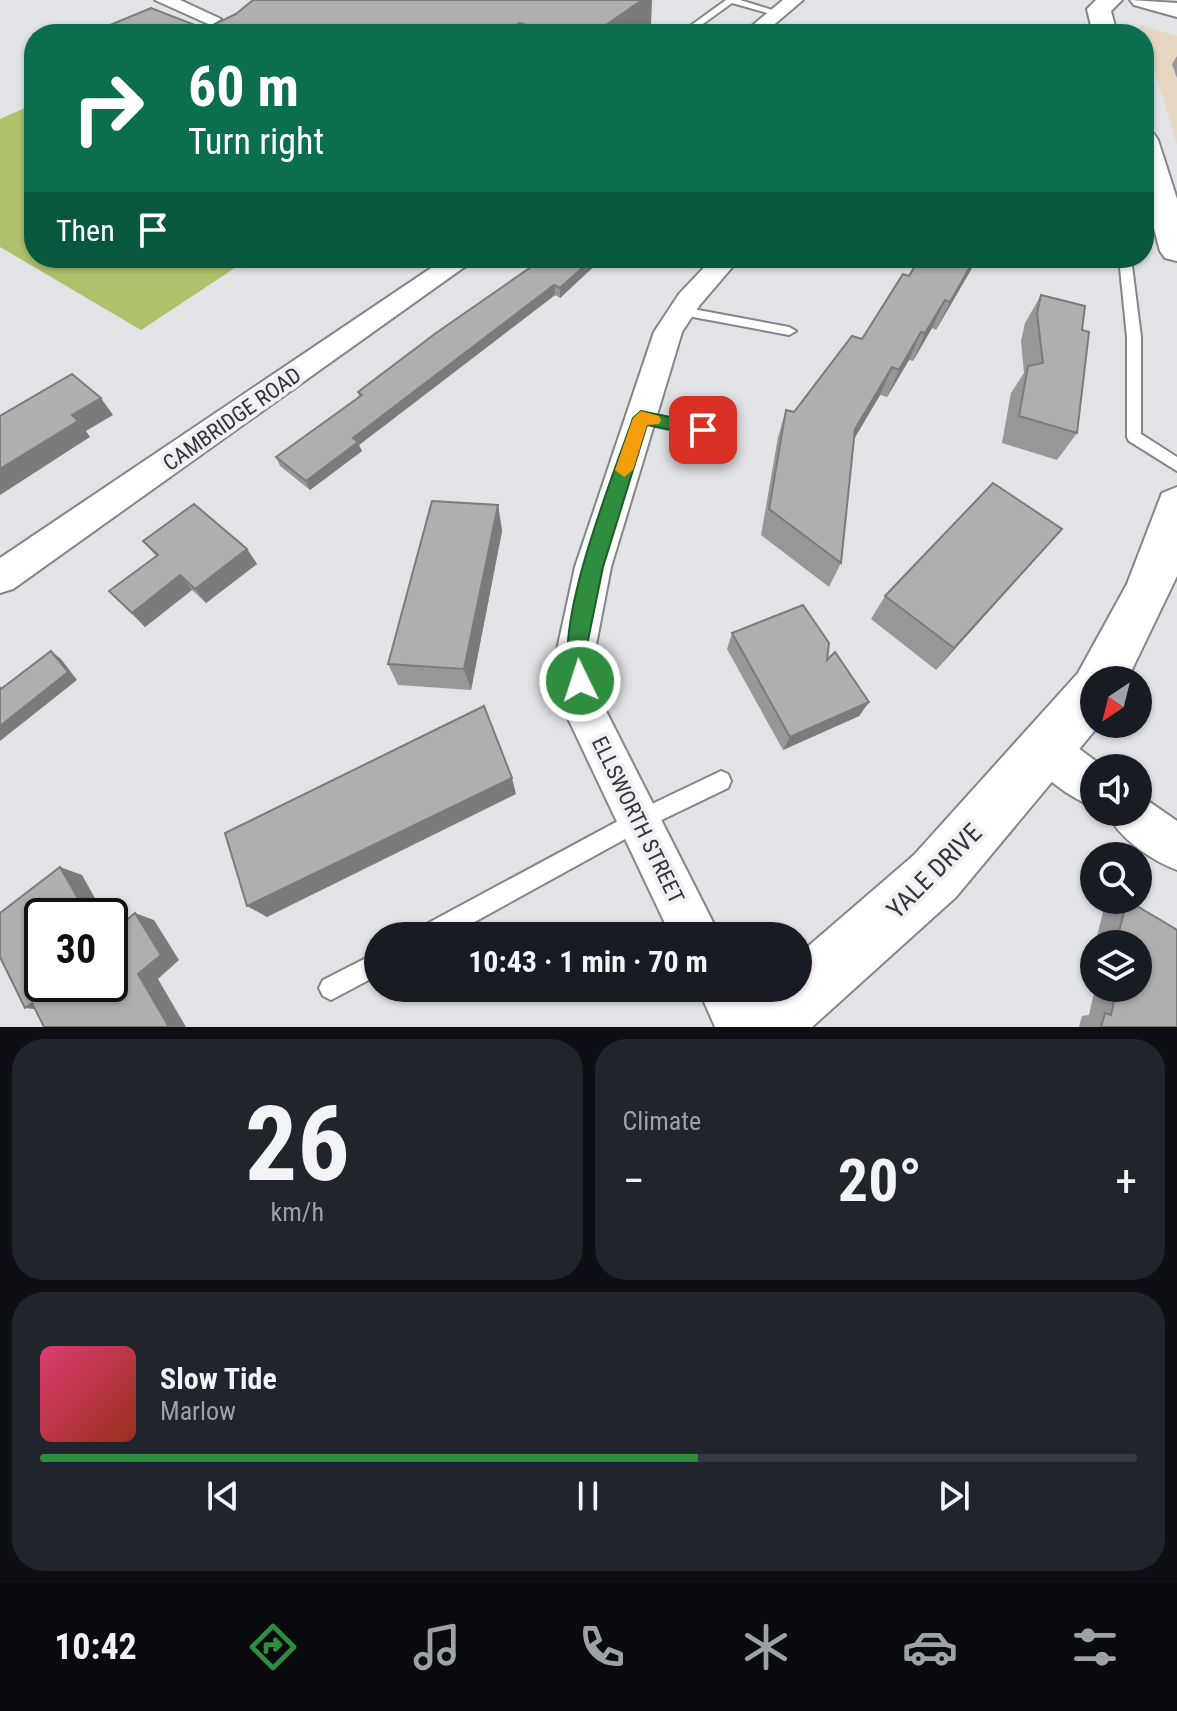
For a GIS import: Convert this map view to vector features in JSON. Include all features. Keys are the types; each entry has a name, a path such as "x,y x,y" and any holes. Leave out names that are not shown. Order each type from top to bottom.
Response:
{"street":[{"path":"164,0 212,19"},
{"path":"764,24 794,0"},
{"path":"1103,24 1099,9 1110,0"},
{"path":"1142,0 1177,10"},
{"path":"1154,174 1177,251"},
{"name":"CAMBRIDGE ROAD","path":"0,578 450,268"},
{"name":"ELLSWORTH STREET","path":"689,922 585,712 576,650 593,567 668,332 719,268"},
{"path":"1108,666 1133,622 1168,546 1177,505"},
{"name":"YALE DRIVE","path":"752,1027 776,1016 935,876 1080,709"},
{"path":"1047,750 1080,775"},
{"path":"1148,826 1177,848"},
{"path":"729,1002 742,1027"}],"lane":[{"path":"697,24 731,0 778,13"},
{"path":"1126,268 1134,337 1134,437 1177,465"},
{"path":"682,311 789,331"},
{"path":"641,418 703,430"},
{"path":"453,922 638,821 721,781"},
{"path":"331,988 364,970"}],"shaded area":[{"path":"1154,29 1177,36 1177,145 1154,68"}],"green space":[{"path":"24,108 24,261 0,247 0,119"},
{"path":"36,268 235,268 141,330"}],"building":[{"path":"253,0 642,0 607,24 215,24 236,14"},
{"path":"151,8 192,24 112,24"},
{"path":"530,268 582,268 560,288 554,285 353,438 358,442 306,481 276,457 362,395 358,392"},
{"path":"914,268 969,268 950,302 945,300 925,333 921,332 899,370 892,367 855,429 841,563 769,509 786,410 794,412 852,336 862,339 903,274 909,276"},
{"path":"1041,295 1085,306 1082,330 1089,332 1077,433 1019,416 1028,366 1043,363 1037,313"},
{"path":"72,374 101,398 72,415 78,421 0,469 0,416"},
{"path":"993,483 1062,529 954,648 885,596"},
{"path":"432,501 498,505 464,669 388,664"},
{"path":"194,504 247,549 195,589 180,575 132,613 109,591 158,555 143,541"},
{"path":"803,605 829,643 827,660 835,652 869,702 790,737 732,633"},
{"path":"51,651 68,672 0,726 0,687"},
{"path":"484,706 512,778 247,906 225,833"},
{"path":"60,867 78,898 24,898 24,1002 128,1002 128,919 135,913 161,955 138,974 169,1027 44,1027 32,1003 25,1008 0,957 0,913"},
{"path":"1124,914 1150,914 1177,930 1177,1027 1101,1027 1105,1013 1111,1015 1114,1002 1152,1002 1152,930 1120,930"}],"slow traffic":[{"path":"624,470 641,418 653,420"}],"route":[{"path":"580,681 576,650 593,567 641,418 703,430"}]}
